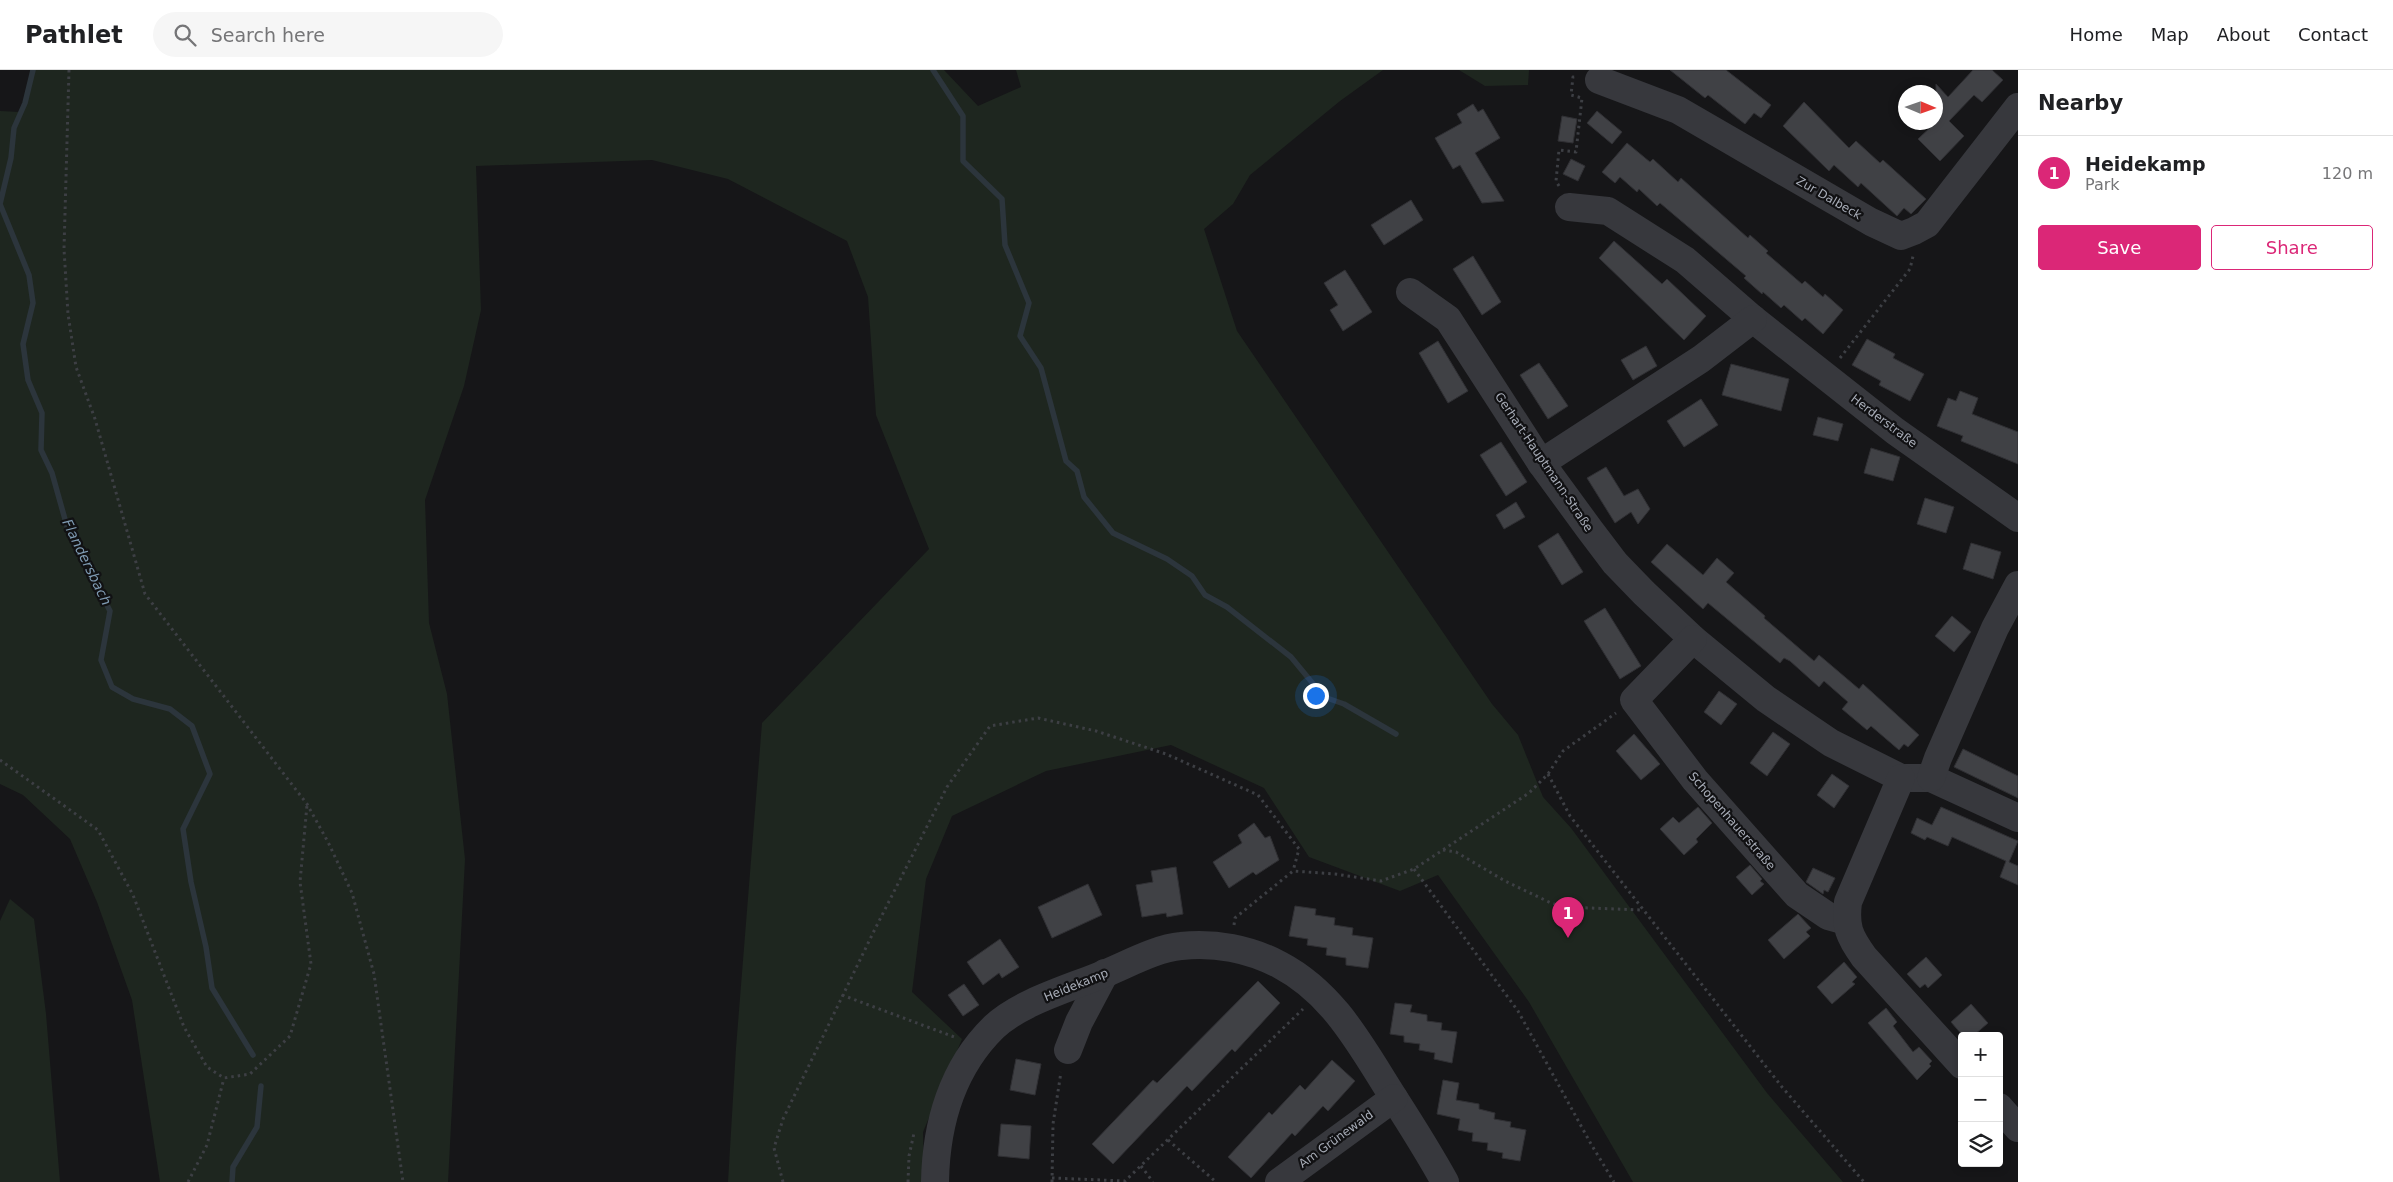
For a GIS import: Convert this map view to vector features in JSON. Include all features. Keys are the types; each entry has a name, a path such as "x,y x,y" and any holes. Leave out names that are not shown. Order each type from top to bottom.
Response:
{"street":[{"name":"Zur Dalbeck","path":"1599,80 1678,110 1885,230 1901,236 1918,229"},
{"path":"1918,229 1927,224 2018,107"},
{"name":"Herderstraße","path":"1569,207 1608,212 1647,234 1685,260 1753,319 1895,431 2018,518"},
{"name":"Gerhart-Hauptmann-Straße","path":"1410,292 1448,318 1541,464 1616,563 1694,639 1766,699 1831,743 1901,778 1931,778 2018,818"},
{"path":"1541,464 1701,358 1753,319"},
{"path":"1931,778 1938,758 1996,628 2018,585"},
{"path":"1634,700 1694,639"},
{"name":"Schopenhauerstraße","path":"1634,700 1695,780 1797,895 1828,916 1846,921"},
{"path":"1901,778 1848,902 1846,921 1852,941 1864,957 1958,1061"},
{"name":"Heidekamp","path":"936,1182 936,1157 940,1127 949,1097 961,1071 995,1026 1019,1010 1179,946 1229,948 1248,952 1281,965 1320,993 1339,1013 1445,1182"},
{"path":"1068,1050 1078,1022 1105,974"},
{"name":"Am Grünewald","path":"1279,1182 1394,1098"},
{"path":"2003,1111 2018,1128"}],"path":[{"path":"69,70 64,249 68,314 76,367 95,419 145,594 307,804 328,842 352,893 374,974 403,1182"},
{"path":"1569,207 1556,181 1559,150 1576,152 1580,121"},
{"path":"1826,376 1910,269 1918,229"},
{"path":"1293,871 1335,874 1382,881 1414,869 1529,793 1548,774 1564,751 1634,700"},
{"path":"783,1182 774,1148 784,1120 842,996 947,787 990,726 1038,718 1096,731 1166,754 1258,795 1299,850 1293,871 1235,918 1229,948"},
{"path":"0,760 98,830 133,895 184,1027 207,1067 224,1078 250,1074 290,1036 311,964 300,882 307,804"},
{"path":"1548,774 1570,816 1782,1087 1864,1182"},
{"path":"1442,850 1456,852 1505,881 1551,903 1565,907 1644,910"},
{"path":"1414,869 1518,1011 1614,1182"},
{"path":"1068,1050 1061,1071 1053,1124 1052,1180 1125,1181 1320,993"},
{"path":"842,996 959,1039 974,1052"},
{"path":"188,1182 207,1145 224,1078"},
{"path":"1168,1140 1216,1182"},
{"path":"1141,1166 1153,1182"}],"shaded area":[{"path":"35,70 944,70 978,106 1021,87 1016,70 1383,70 1340,101 1250,175 1233,204 1204,229 1237,331 1492,704 1518,735 1543,797 1571,828 1767,1093 1843,1182 1633,1182 1529,1002 1438,875 1400,891 1309,857 1264,788 1171,745 1046,771 952,816 926,879 912,992 962,1039 923,1132 924,1182 728,1182 736,1048 762,723 929,549 876,415 868,297 847,241 728,179 652,160 476,166 481,310 464,386 425,500 429,623 447,694 465,859 448,1182 160,1182 132,1000 97,902 70,839 23,795 0,784 0,111 19,112"},
{"path":"1459,70 1529,70 1528,85 1485,86"},
{"path":"10,899 34,919 46,1014 60,1182 0,1182 0,921"}],"building":[{"path":"1670,70 1726,70 1771,105 1761,118 1754,113 1745,124 1708,95 1705,98"},
{"path":"1973,70 1992,70 2003,80 1982,102 1974,95 1949,121 1964,136 1940,161 1918,139 1928,130 1943,130 1943,92 1948,97"},
{"path":"1804,102 1849,148 1856,141 1880,163 1883,160 1926,199 1911,214 1904,208 1897,216 1861,183 1858,187 1834,165 1829,171 1783,126"},
{"path":"1473,104 1478,112 1483,109 1500,138 1475,153 1504,201 1482,203 1460,165 1453,169 1435,138 1462,123 1457,114"},
{"path":"1597,111 1622,132 1612,144 1587,123"},
{"path":"1562,116 1577,119 1573,143 1558,141"},
{"path":"1627,143 1650,162 1653,159 1678,182 1681,178 1748,238 1750,235 1768,251 1766,253 1802,284 1805,281 1823,297 1825,294 1843,310 1823,334 1805,318 1802,321 1784,305 1781,308 1763,292 1762,294 1744,278 1746,276 1660,203 1657,206 1639,189 1637,192 1620,177 1615,183 1602,172"},
{"path":"1571,159 1585,166 1578,181 1563,174"},
{"path":"1411,200 1423,220 1384,245 1371,225"},
{"path":"1614,241 1662,284 1667,279 1706,316 1684,340 1599,258"},
{"path":"1473,256 1501,302 1482,315 1453,269"},
{"path":"1345,270 1372,312 1343,331 1330,310 1338,305 1324,283"},
{"path":"1867,339 1895,354 1893,358 1924,374 1910,401 1879,385 1881,381 1852,365"},
{"path":"1438,341 1468,391 1448,403 1419,353"},
{"path":"1646,346 1657,366 1633,380 1621,360"},
{"path":"1539,363 1568,406 1548,419 1520,375"},
{"path":"1731,364 1789,379 1781,411 1722,395"},
{"path":"1960,391 1978,398 1972,414 2018,432 2018,464 1961,441 1963,436 1937,426 1948,398 1956,401"},
{"path":"1701,399 1718,425 1684,447 1667,421"},
{"path":"1818,417 1843,424 1838,441 1813,435"},
{"path":"1501,442 1527,482 1506,496 1480,455"},
{"path":"1871,448 1900,457 1893,481 1864,473"},
{"path":"1606,467 1624,496 1638,489 1650,509 1638,524 1631,512 1615,523 1587,478"},
{"path":"1925,498 1954,507 1946,533 1917,524"},
{"path":"1516,502 1525,517 1504,529 1496,515"},
{"path":"1558,533 1583,572 1562,585 1538,546"},
{"path":"1971,543 2001,552 1993,579 1963,569"},
{"path":"1667,544 1703,575 1717,558 1734,573 1726,582 1765,616 1764,618 1814,661 1819,655 1859,689 1863,684 1919,735 1908,747 1904,744 1899,750 1871,726 1867,730 1842,709 1848,702 1824,681 1819,687 1790,661 1784,658 1780,663 1708,603 1703,609 1651,562"},
{"path":"1605,608 1641,666 1620,679 1584,621"},
{"path":"1952,616 1971,632 1954,652 1935,636"},
{"path":"1719,691 1737,704 1721,725 1704,712"},
{"path":"1773,732 1790,744 1767,776 1750,763"},
{"path":"1634,734 1660,764 1641,780 1616,751"},
{"path":"1963,749 2018,776 2018,798 1954,767"},
{"path":"1832,774 1849,786 1834,808 1817,795"},
{"path":"1698,807 1712,823 1696,839 1698,842 1684,855 1660,829 1673,817 1679,823"},
{"path":"1941,807 2018,841 2009,862 2018,866 2018,885 2000,877 2006,861 1952,837 1948,846 1927,837 1925,840 1911,833 1917,818 1932,825"},
{"path":"1254,823 1265,838 1270,836 1279,860 1256,875 1253,872 1229,888 1213,862 1242,843 1238,835"},
{"path":"1750,865 1764,884 1752,895 1736,877"},
{"path":"1176,867 1183,914 1167,917 1166,913 1142,917 1136,885 1153,882 1151,871"},
{"path":"1813,868 1835,878 1828,892 1824,890 1823,894 1806,882"},
{"path":"1088,884 1102,915 1052,938 1038,907"},
{"path":"1295,906 1316,909 1315,915 1335,918 1334,925 1353,928 1352,935 1373,938 1368,968 1346,965 1346,958 1326,955 1327,948 1307,945 1308,939 1289,936"},
{"path":"1798,914 1811,928 1806,932 1810,936 1784,959 1768,940"},
{"path":"1000,939 1019,967 1002,978 999,973 983,985 967,962"},
{"path":"1926,957 1942,975 1928,988 1925,984 1920,988 1907,974"},
{"path":"1844,962 1857,977 1852,982 1855,984 1832,1004 1817,987"},
{"path":"1258,981 1280,1003 1235,1052 1232,1049 1192,1091 1187,1086 1113,1164 1092,1144 1153,1080 1157,1083"},
{"path":"964,984 979,1005 963,1016 948,995"},
{"path":"1395,1003 1412,1005 1410,1012 1427,1015 1427,1021 1442,1023 1441,1030 1457,1032 1452,1063 1434,1059 1435,1053 1419,1050 1420,1044 1404,1042 1404,1036 1390,1034"},
{"path":"1971,1004 1988,1023 1978,1032 1960,1032 1951,1022"},
{"path":"1886,1008 1897,1022 1893,1026 1913,1052 1919,1047 1932,1061 1929,1064 1931,1066 1917,1080 1868,1023"},
{"path":"1016,1059 1041,1064 1035,1095 1010,1090"},
{"path":"1332,1060 1355,1081 1328,1111 1323,1106 1295,1136 1292,1133 1251,1178 1228,1157 1269,1112 1272,1115 1300,1085 1305,1090"},
{"path":"1443,1080 1459,1083 1456,1100 1479,1104 1479,1109 1495,1113 1494,1119 1511,1122 1510,1127 1526,1130 1520,1161 1502,1158 1503,1153 1487,1150 1488,1143 1472,1141 1473,1133 1458,1130 1460,1119 1437,1114"},
{"path":"1001,1124 1031,1126 1029,1159 998,1156"}],"waterway":[{"name":"Flandersbach","path":"33,70 25,103 14,128 11,158 0,204 29,275 33,303 23,344 28,380 42,413 41,450 52,473 68,530 110,611 101,660 112,687 133,699 170,709 192,726 210,774 183,829 191,882 206,947 212,988 253,1055"},
{"path":"933,70 963,116 963,161 1002,199 1005,245 1029,303 1020,336 1041,368 1066,461 1077,471 1084,497 1113,533 1167,559 1192,576 1205,595 1227,607 1291,657 1324,697 1344,704 1396,734"},
{"name":"Flandersbach","path":"232,1182 233,1167 257,1127 261,1086"}],"place":[{"name":"Heidekamp","path":"1568,938"}]}
